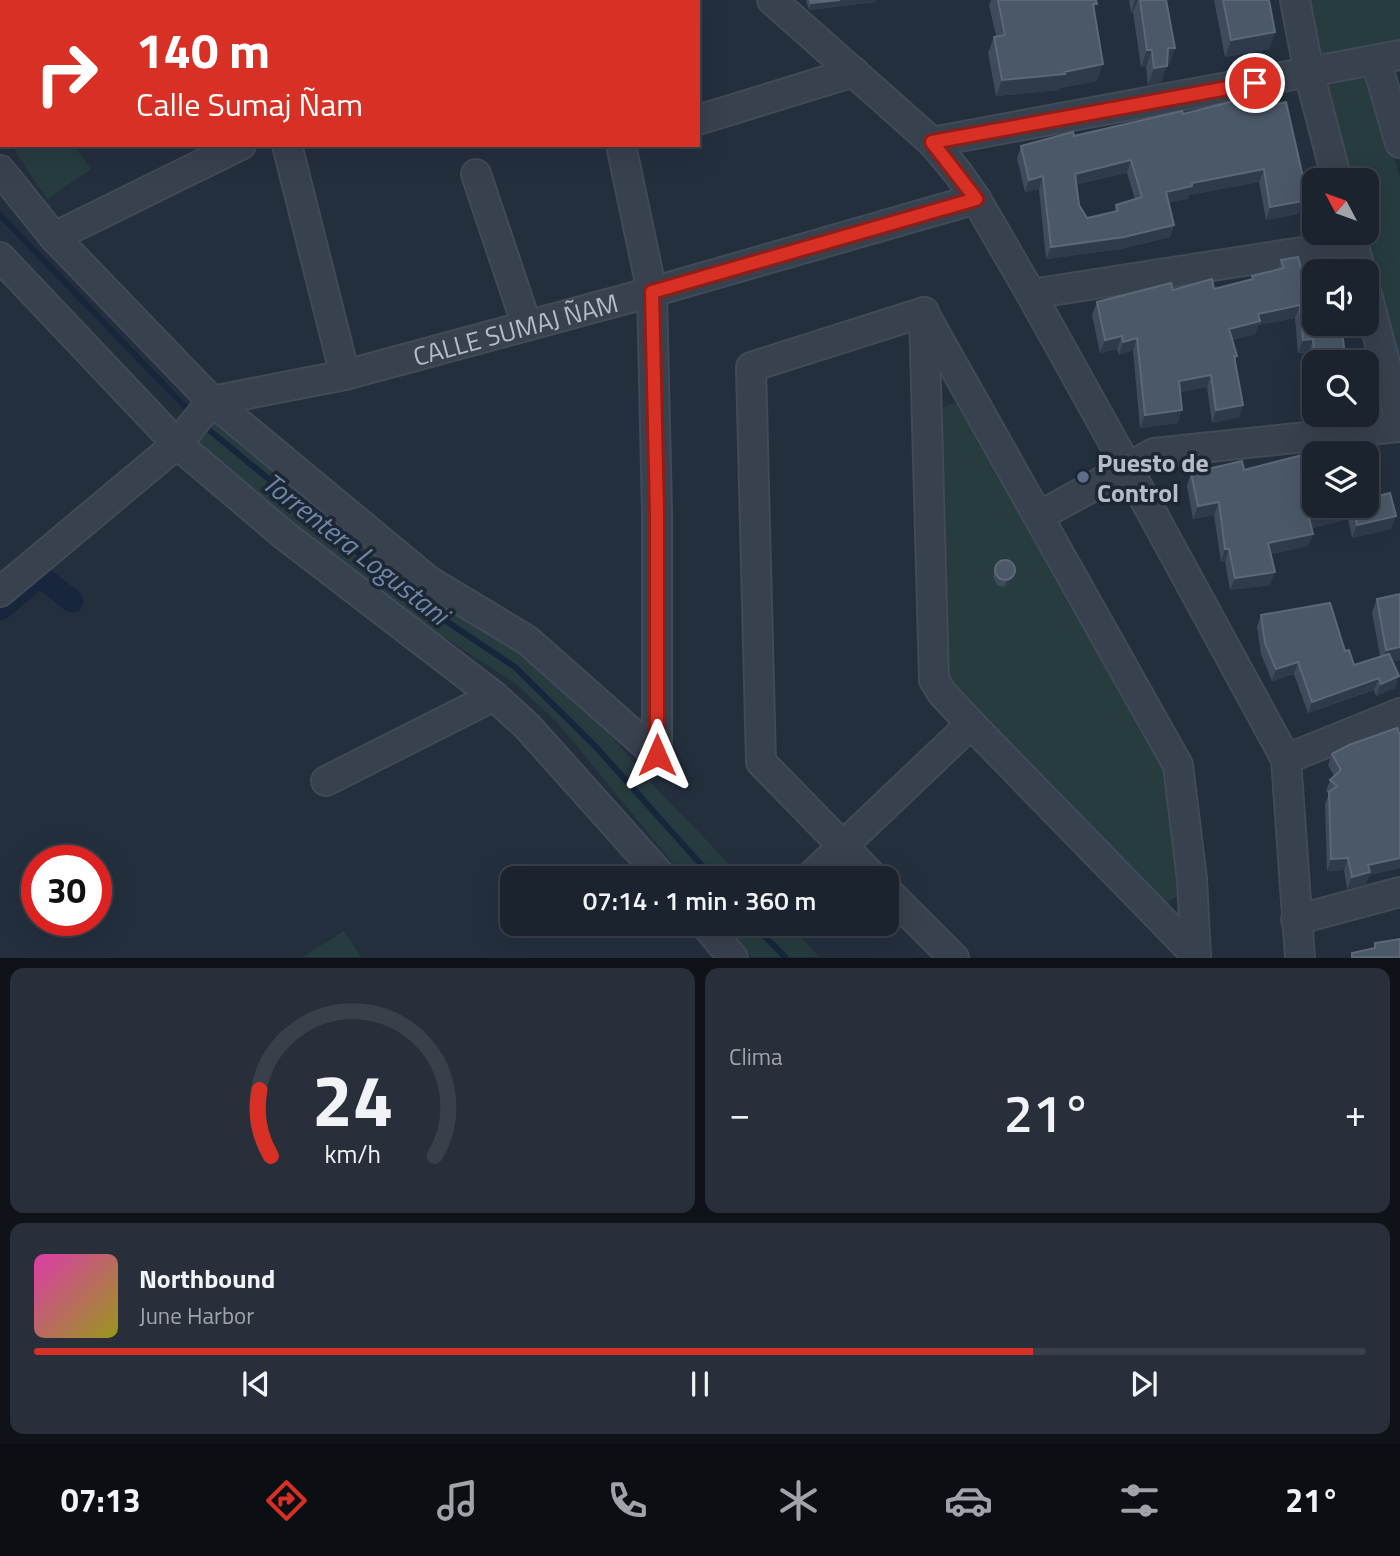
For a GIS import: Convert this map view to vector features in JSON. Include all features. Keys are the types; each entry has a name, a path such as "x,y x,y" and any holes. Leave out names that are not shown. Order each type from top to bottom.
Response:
{"street":[{"path":"772,0 932,142 976,199 1127,467 1286,758 1300,957"},
{"path":"1295,0 1308,73 1334,168"},
{"path":"932,142 1388,58 1400,143"},
{"path":"700,119 854,72"},
{"path":"54,237 237,147"},
{"path":"288,147 345,374"},
{"path":"0,257 196,421 429,580 527,640 657,755 657,513 652,292 621,147"},
{"path":"0,170 283,534 494,696 527,726 652,866"},
{"path":"476,174 527,326"},
{"name":"CALLE SUMAJ ÑAM","path":"196,421 345,374 652,292 976,199"},
{"path":"1031,294 1312,245"},
{"path":"924,312 1178,765 1192,879 1196,956"},
{"path":"924,312 934,680 942,693 971,724 1196,956"},
{"path":"862,866 761,762 751,367 924,312"},
{"path":"1378,336 1400,420"},
{"path":"927,423 935,410 950,398 962,398 977,406"},
{"path":"0,592 196,421"},
{"path":"1039,516 1154,453 1400,427"},
{"path":"326,781 494,696"},
{"path":"1286,758 1400,713"},
{"path":"822,866 971,724"},
{"path":"1296,920 1400,892"},
{"path":"899,903 954,957"},
{"path":"715,936 733,957"}],"green space":[{"path":"1307,0 1400,0 1400,46 1319,59"},
{"path":"1368,75 1374,84 1400,179 1400,376 1379,297 1379,259 1369,259 1365,245 1379,245 1379,168 1345,168 1326,86 1335,77"},
{"path":"12,147 75,147 91,169 47,199"},
{"path":"962,404 1173,775 1179,895 1168,902 1158,902 947,688 938,415 944,407"},
{"path":"220,418 530,655 587,707 649,781 731,866 675,866 558,723 516,684 396,606 222,467 200,444 200,433 210,422"},
{"path":"344,931 361,957 302,957"},
{"path":"733,936 800,936 820,957 751,957"}],"building":[{"path":"810,0 840,0 811,3"},
{"path":"998,0 1096,0 1097,4 1093,4 1103,64 1064,72 1065,74 1002,80 994,37 1005,35"},
{"path":"1140,0 1166,0 1175,48 1168,48 1167,66 1154,68 1152,50 1147,50"},
{"path":"1223,0 1269,0 1275,32 1231,40"},
{"path":"1253,88 1259,108 1286,102 1302,173 1302,201 1270,207 1264,169 1192,183 1192,186 1166,192 1174,225 1124,237 1051,247 1043,176 1029,180 1021,146 1073,132 1074,136 1238,100 1236,91","holes":["1131,160 1142,197 1116,205 1118,211 1087,218 1079,205 1075,174"]},
{"path":"1298,257 1302,271 1302,328 1300,305 1258,314 1260,321 1229,329 1237,356 1234,356 1243,405 1216,410 1211,375 1179,381 1182,410 1145,415 1137,338 1123,342 1122,336 1105,340 1097,302 1171,283 1173,290 1212,279 1214,289 1284,268 1281,260"},
{"path":"1303,336 1343,336 1344,350 1314,350 1313,339 1303,340"},
{"path":"1302,455 1302,518 1309,518 1313,534 1268,543 1275,572 1235,578 1229,549 1225,549 1219,502 1198,506 1191,473 1242,461 1244,470"},
{"path":"1390,493 1396,516 1357,525 1356,518 1379,518 1379,496"},
{"path":"1005,560 1012,563 1015,570 1012,577 1005,580 998,577 995,570 998,563"},
{"path":"1400,594 1400,647 1386,650 1377,599"},
{"path":"1330,603 1345,651 1349,650 1354,665 1389,654 1399,676 1381,684 1379,678 1312,702 1298,662 1276,669 1265,643 1261,615"},
{"path":"1397,728 1400,735 1400,858 1368,865 1370,872 1352,877 1348,858 1331,859 1329,792 1337,786 1330,780 1341,770 1332,754"},
{"path":"1400,939 1400,957 1352,957 1352,953 1375,948 1375,943"}],"waterway":[{"name":"Torrentera Logustani","path":"0,215 193,415"},
{"name":"Torrentera Logustani","path":"203,425 428,609 515,667 596,747 702,866"},
{"path":"0,609 40,576 72,601"},
{"name":"Torrentera Logustani","path":"765,936 786,958"}],"place":[{"name":"Puesto de Control","path":"1083,477"}],"route":[{"path":"657,755 657,513 652,292 976,199 932,142 1255,83"}]}
